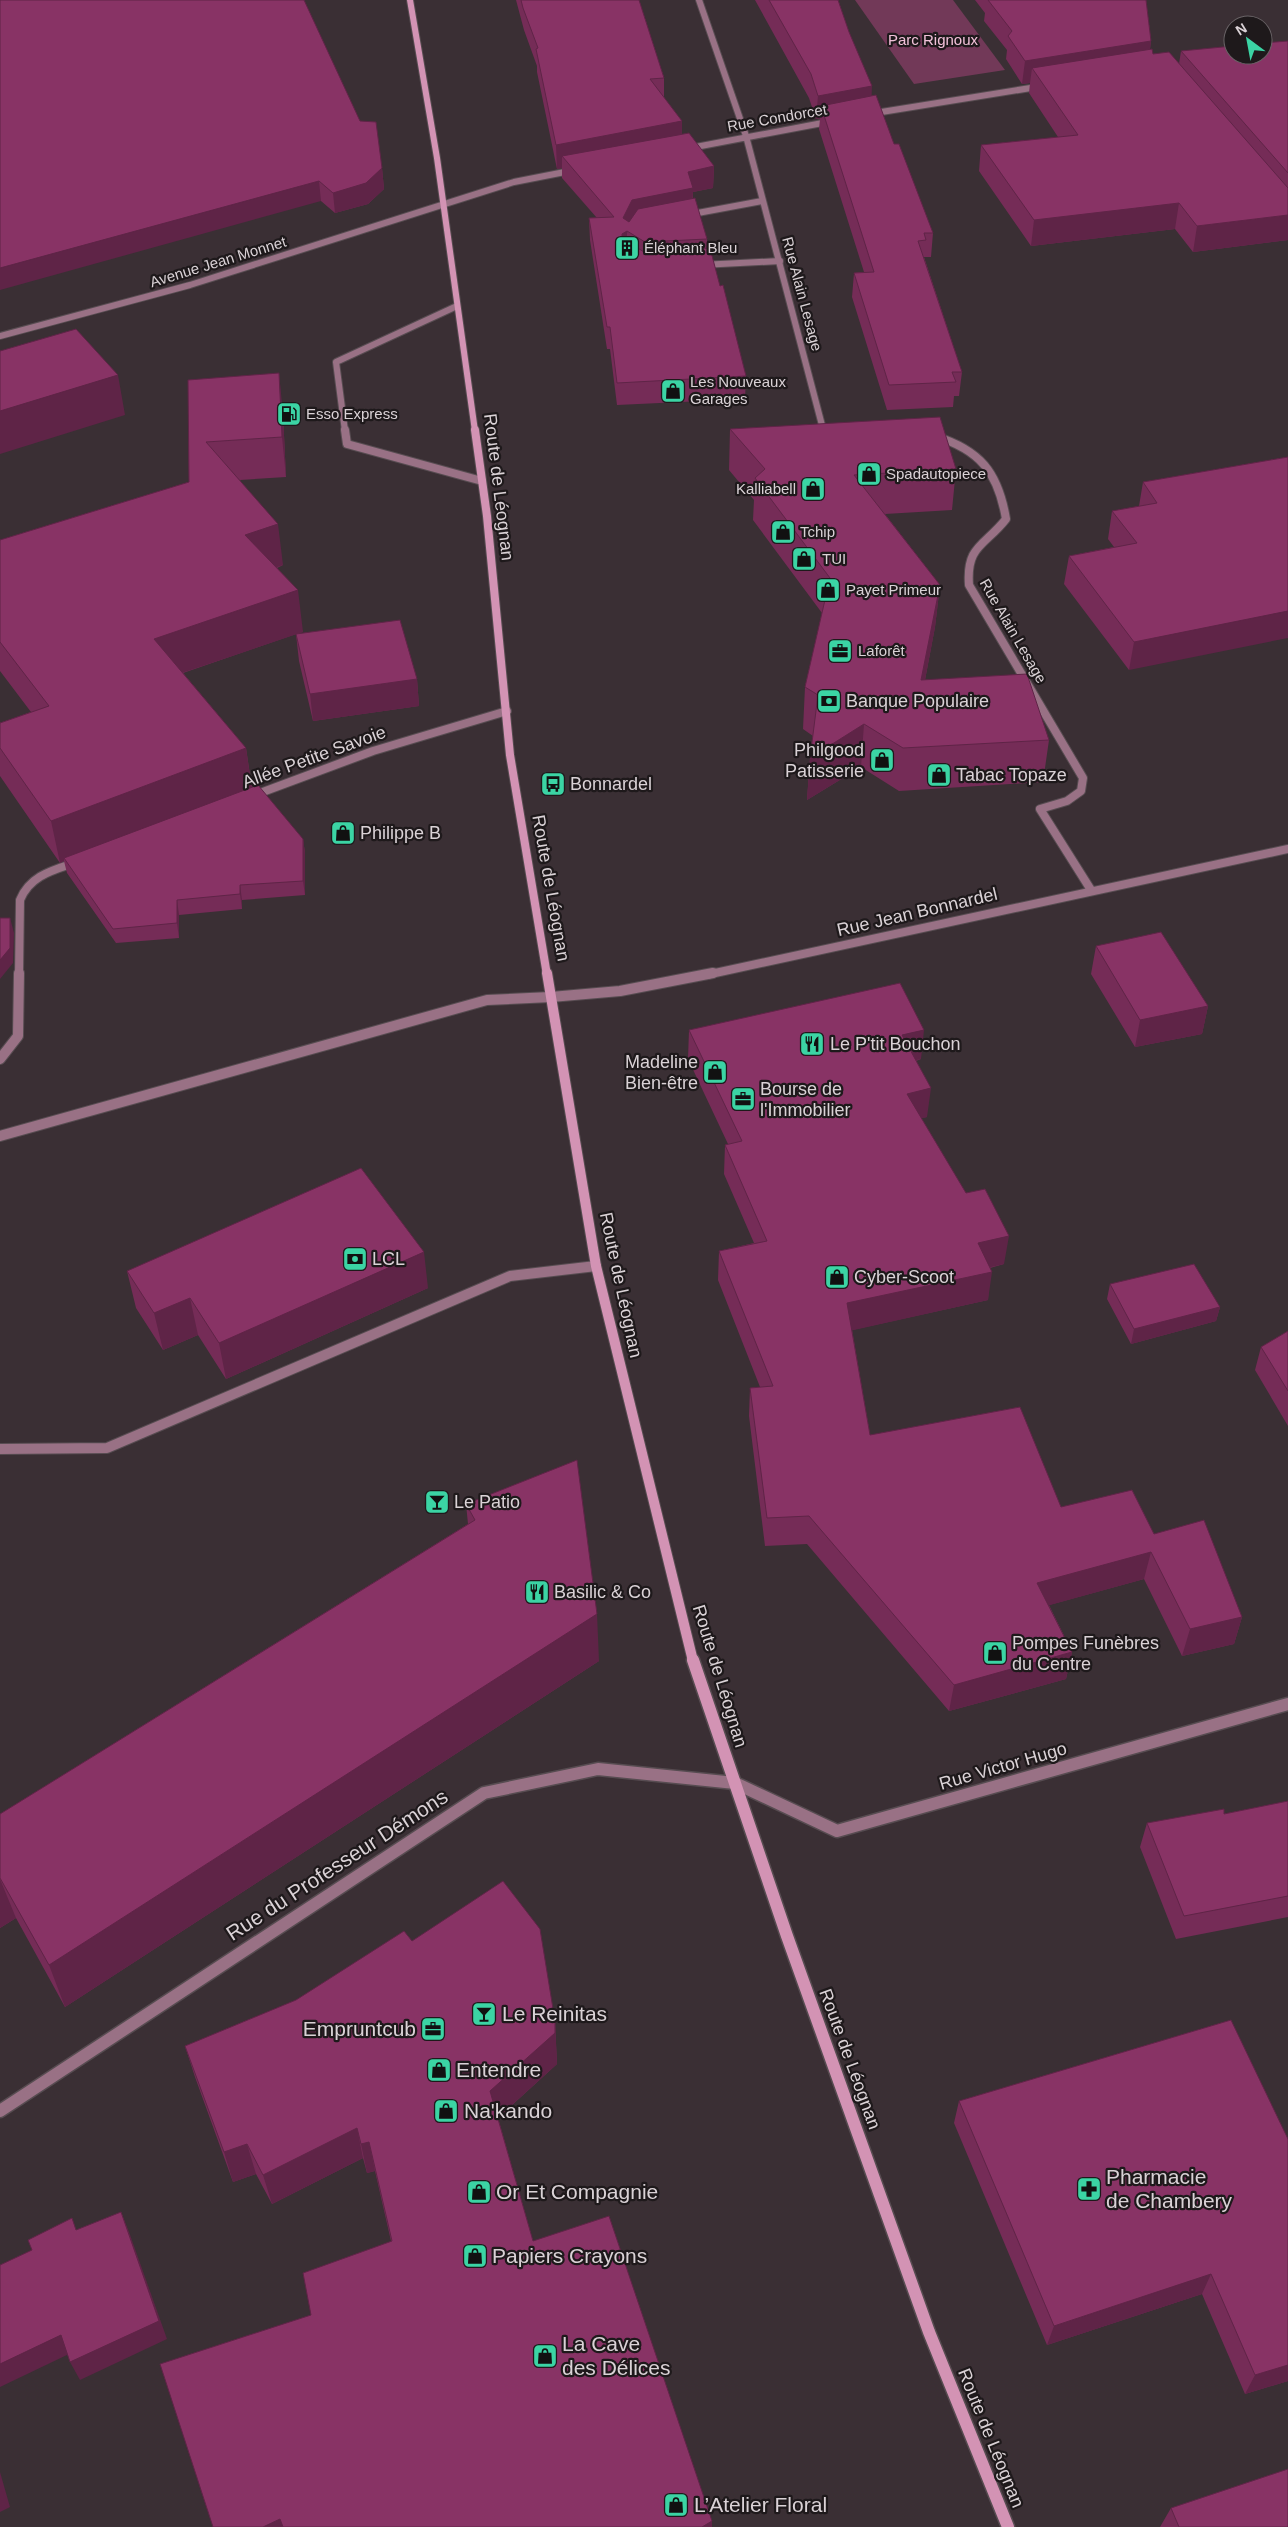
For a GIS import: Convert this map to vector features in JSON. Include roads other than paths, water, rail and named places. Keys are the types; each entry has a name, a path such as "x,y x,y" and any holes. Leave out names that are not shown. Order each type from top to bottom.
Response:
{"main road":[{"name":"Route de Léognan","path":"410,0 482,481 510,755 596,1266 692,1657 929,2332 1008,2527"}],"street":[{"name":"Rue Alain Lesage","path":"699,0 746,136 823,429 841,432"},
{"path":"860,116 1051,85"},
{"name":"Rue Condorcet","path":"678,150 841,119"},
{"path":"442,205 514,182 582,169"},
{"path":"674,218 762,201"},
{"name":"Avenue Jean Monnet","path":"0,336 190,285 442,205"},
{"path":"692,266 780,261"},
{"path":"457,306 336,362 347,444 482,481"},
{"name":"Rue Alain Lesage","path":"929,434 947,439 985,463 1004,504 1006,519 971,553 966,566 969,585 1084,778 1081,790 1067,801 1040,809 1091,890"},
{"name":"Allée Petite Savoie","path":"244,800 373,751 507,711"},
{"name":"Rue Jean Bonnardel","path":"0,1136 487,1000 620,991 740,968 1091,890 1288,849"},
{"path":"0,1059 18,1036 20,900 23,889 36,878 86,858"},
{"path":"0,1448 107,1448 510,1276 596,1266"},
{"name":"Rue Victor Hugo","path":"735,1783 837,1830 1288,1704"},
{"name":"Rue du Professeur Démons","path":"0,2110 484,1793 598,1769 735,1783"}],"place":[{"name":"Éléphant Bleu","path":"627,248"},
{"name":"Les Nouveaux Garages","path":"673,391"},
{"name":"Esso Express","path":"289,414"},
{"name":"Spadautopiece","path":"869,474"},
{"name":"Kalliabell","path":"813,489"},
{"name":"Tchip","path":"783,532"},
{"name":"TUI","path":"804,559"},
{"name":"Payet Primeur","path":"828,590"},
{"name":"Laforêt","path":"840,651"},
{"name":"Banque Populaire","path":"829,701"},
{"name":"Philgood Patisserie","path":"882,760"},
{"name":"Tabac Topaze","path":"939,775"},
{"name":"Bonnardel","path":"553,784"},
{"name":"Philippe B","path":"343,833"},
{"name":"Le P'tit Bouchon","path":"812,1044"},
{"name":"Madeline Bien-être","path":"715,1072"},
{"name":"Bourse de l'Immobilier","path":"743,1099"},
{"name":"LCL","path":"355,1259"},
{"name":"Cyber-Scoot","path":"837,1277"},
{"name":"Le Patio","path":"437,1502"},
{"name":"Basilic & Co","path":"537,1592"},
{"name":"Pompes Funèbres du Centre","path":"995,1653"},
{"name":"Le Reinitas","path":"484,2014"},
{"name":"Empruntcub","path":"433,2029"},
{"name":"Entendre","path":"439,2070"},
{"name":"Na'kando","path":"446,2111"},
{"name":"Pharmacie de Chambery","path":"1089,2189"},
{"name":"Or Et Compagnie","path":"479,2192"},
{"name":"Papiers Crayons","path":"475,2256"},
{"name":"La Cave des Délices","path":"545,2356"},
{"name":"L’Atelier Floral","path":"676,2505"}],"park label":[{"name":"Parc Rignoux","path":"933,40"}]}
